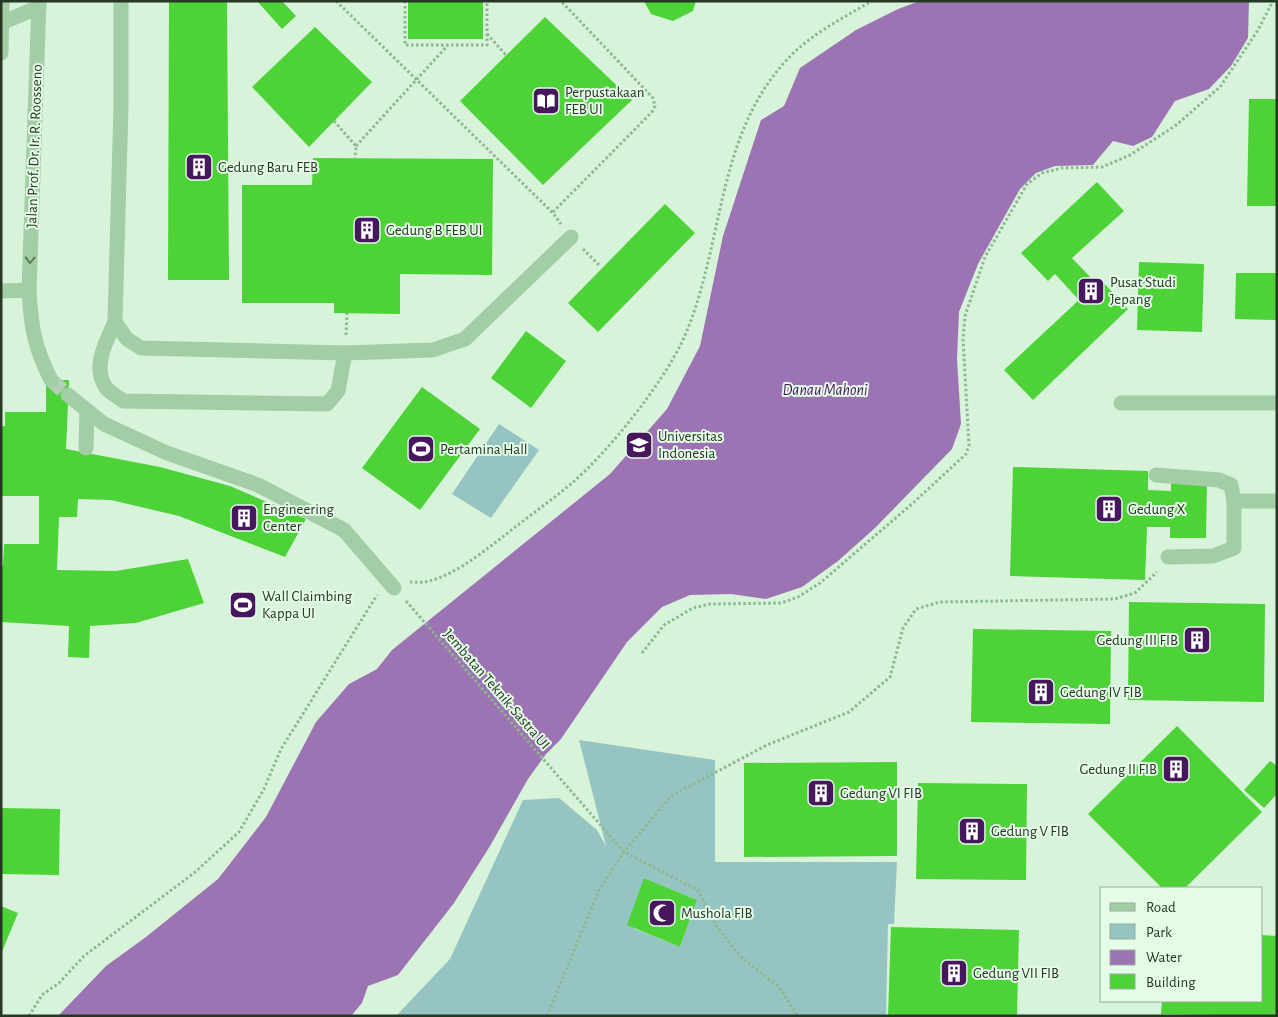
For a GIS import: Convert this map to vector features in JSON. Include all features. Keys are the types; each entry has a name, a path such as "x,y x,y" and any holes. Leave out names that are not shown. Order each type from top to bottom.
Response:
{"lane":[{"path":"1,52 2,1"},
{"path":"121,1 121,105 115,322 102,350 100,370 107,389 123,401 327,404 338,391 345,353"},
{"path":"2,23 39,4"},
{"name":"Jalan Prof. Dr. Ir. R. Roosseno","path":"39,4 29,290 31,330 50,380"},
{"path":"115,322 126,339 140,348 345,353 433,350 465,339 571,237"},
{"path":"1,291 29,290"},
{"path":"68,395 104,424 167,453 258,485 344,530 391,585"},
{"path":"1121,404 1277,404"},
{"path":"86,448 87,411"},
{"path":"1156,475 1219,480 1231,485 1234,501 1234,548 1213,556 1168,557"},
{"path":"1234,501 1277,501"}],"path":[{"path":"336,1 416,82 553,212 571,237 600,266"},
{"path":"405,1 405,45 487,45 487,1"},
{"path":"553,212 652,112 655,106 653,98 561,1"},
{"path":"29,1016 42,995 59,983 84,956 194,873 239,832 264,789 281,749 372,601 391,585 428,582 451,573 506,534 572,483 616,437 659,379 681,343 697,305 707,269 724,185 734,150 748,117 764,88 783,63 815,35 872,1"},
{"path":"642,653 664,625 693,608 710,604 782,603 798,597 820,583 912,504 966,454 969,445 963,339 966,316 985,257 1027,184 1042,173 1056,170 1102,167 1130,155 1175,126 1220,87 1258,30 1273,1"},
{"path":"487,33 506,55"},
{"path":"355,158 356,146 448,45"},
{"path":"334,122 356,146"},
{"path":"547,1016 598,890 624,852 671,796 768,745 849,712 890,677 903,628 916,609 940,602 1115,599 1135,593 1154,578 1168,557"},
{"name":"Jembatan Teknik-Sastra UI","path":"391,585 624,852"},
{"path":"624,852 662,869 698,890 717,927 740,956 779,987 798,1016"}],"green space":[{"path":"499,424 539,450 491,518 452,494"},
{"path":"579,740 715,760 715,862 897,862 894,924 888,924 886,1016 396,1016 450,959 523,800 559,798 597,830 606,846","holes":["644,878 697,900 680,947 633,928"]}],"water":[{"name":"Danau Mahoni","path":"920,1 1249,1 1248,38 1231,66 1209,89 1175,101 1152,137 1133,146 1113,141 1093,165 1055,166 1036,173 1020,189 978,264 959,312 957,359 961,424 952,449 875,528 838,561 802,587 766,599 731,594 690,595 662,607 627,642 561,739 546,754 528,779 490,846 454,903 398,975 368,986 362,1003 351,1016 58,1016 106,966 146,937 218,879 266,817 316,722 349,684 377,669 392,650 610,474 667,409 700,346 723,236 761,120 784,106 800,68 856,30 898,9"}],"building":[{"name":"Gedung Baru FEB","path":"169,1 227,1 229,280 168,280"},
{"path":"257,1 282,1 296,16 282,29"},
{"path":"408,1 483,1 483,39 408,39"},
{"path":"644,1 696,1 693,11 673,21 651,14"},
{"name":"Perpustakaan FEB UI","path":"545,17 632,100 543,185 460,101"},
{"path":"315,27 372,82 309,147 252,87"},
{"path":"1249,99 1277,99 1277,206 1247,206"},
{"name":"Gedung B FEB UI","path":"313,158 493,159 492,275 400,274 400,314 334,313 334,303 242,303 242,185 312,185"},
{"name":"Pusat Studi Jepang","path":"1097,182 1124,211 1072,258 1096,283 1100,279 1128,309 1033,400 1004,370 1079,300 1055,274 1048,281 1021,253"},
{"path":"665,204 695,233 598,332 568,303"},
{"name":"Pusat Studi Jepang","path":"1139,262 1204,264 1202,332 1137,330"},
{"path":"1236,273 1277,273 1277,320 1235,319"},
{"path":"526,331 566,361 531,408 491,378"},
{"name":"Engineering Center","path":"46,380 69,380 66,449 160,467 230,486 306,519 285,557 179,516 111,500 78,499 77,517 59,517 57,570 116,571 188,559 204,603 136,623 90,626 89,658 68,657 69,626 1,622 1,566 3,566 4,544 39,544 39,496 1,496 1,426 5,426 5,412 46,412"},
{"name":"Pertamina Hall","path":"422,387 480,429 420,510 362,468"},
{"name":"Gedung X","path":"1013,467 1148,471 1148,490 1171,491 1171,481 1207,482 1206,538 1170,538 1170,527 1147,527 1145,580 1010,576"},
{"name":"Gedung III FIB","path":"1129,602 1265,604 1264,702 1128,700"},
{"name":"Gedung IV FIB","path":"973,629 1111,631 1110,724 971,722"},
{"name":"Gedung II FIB","path":"1177,726 1262,812 1186,887 1161,887 1088,814"},
{"path":"1270,761 1277,766 1277,794 1264,808 1244,790"},
{"name":"Gedung VI FIB","path":"897,762 897,856 744,857 744,763"},
{"name":"Gedung V FIB","path":"918,783 1027,784 1026,880 916,879"},
{"path":"1,808 60,809 59,875 1,874"},
{"name":"Mushola FIB","path":"644,878 697,900 680,947 627,925"},
{"path":"1,906 18,913 1,954"},
{"name":"Gedung VII FIB","path":"891,927 1019,930 1017,1016 888,1016"},
{"path":"1263,935 1277,936 1277,1016 1161,1014 1162,1002 1263,1002"}],"tunnel":[{"path":"51,380 68,395"}],"place":[{"name":"Perpustakaan FEB UI","path":"546,101"},
{"name":"Gedung Baru FEB","path":"199,167"},
{"name":"Gedung B FEB UI","path":"367,230"},
{"name":"Pusat Studi Jepang","path":"1091,291"},
{"name":"Universitas Indonesia","path":"639,445"},
{"name":"Pertamina Hall","path":"421,449"},
{"name":"Gedung X","path":"1109,509"},
{"name":"Engineering Center","path":"244,518"},
{"name":"Wall Claimbing Kappa UI","path":"243,605"},
{"name":"Gedung III FIB","path":"1197,640"},
{"name":"Gedung IV FIB","path":"1041,692"},
{"name":"Gedung II FIB","path":"1176,769"},
{"name":"Gedung VI FIB","path":"821,793"},
{"name":"Gedung V FIB","path":"972,831"},
{"name":"Mushola FIB","path":"662,913"},
{"name":"Gedung VII FIB","path":"954,973"}]}
